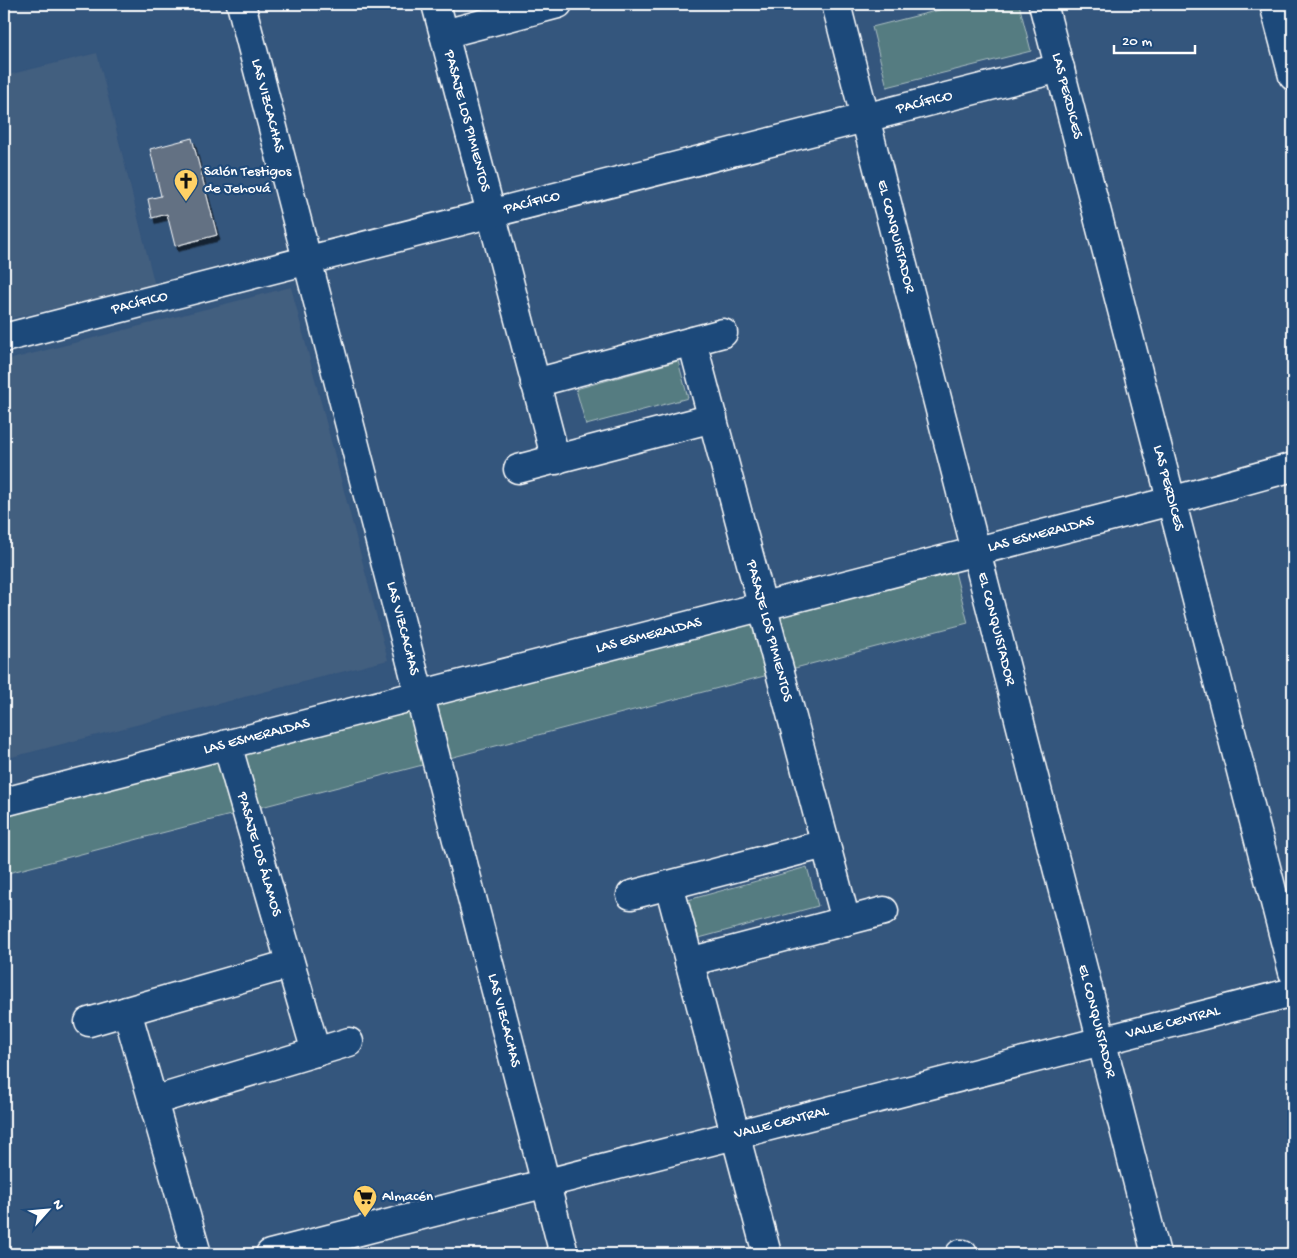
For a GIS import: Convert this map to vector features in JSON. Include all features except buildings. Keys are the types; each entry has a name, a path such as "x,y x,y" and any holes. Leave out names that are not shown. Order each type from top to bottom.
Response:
{"street":[{"name":"LAS VIZCACHAS","path":"241,4 564,1254"},
{"name":"PASAJE LOS PIMIENTOS","path":"436,4 556,460"},
{"name":"PASAJE LOS PIMIENTOS","path":"444,34 558,4"},
{"name":"EL CONQUISTADOR","path":"836,4 1156,1254"},
{"name":"LAS PERDICES","path":"1044,4 1293,972"},
{"path":"1274,4 1292,66"},
{"name":"PACÍFICO","path":"4,338 1060,68"},
{"path":"536,382 724,333"},
{"name":"PASAJE LOS PIMIENTOS","path":"692,341 846,921"},
{"path":"518,469 712,418"},
{"name":"LAS ESMERALDAS","path":"4,802 1293,467"},
{"name":"PASAJE LOS ÁLAMOS","path":"227,744 316,1052"},
{"path":"631,895 825,844"},
{"path":"669,885 767,1254"},
{"path":"690,962 884,911"},
{"path":"88,1022 290,964"},
{"name":"VALLE CENTRAL","path":"270,1254 1293,992"},
{"path":"127,1011 197,1254"},
{"path":"152,1101 349,1042"}],"shaded area":[{"path":"97,53 155,286 4,320 4,76"},
{"path":"291,287 388,660 4,759 4,361"}],"green space":[{"path":"963,4 1019,4 1031,51 887,87 872,27"},
{"path":"678,361 688,398 586,425 576,389"},
{"path":"954,568 968,623 4,874 4,815"},
{"path":"807,867 818,906 699,938 688,900"}],"place":[{"name":"Salón Testigos de Jehová","path":"186,202"},
{"name":"Almacén","path":"365,1218"}]}
